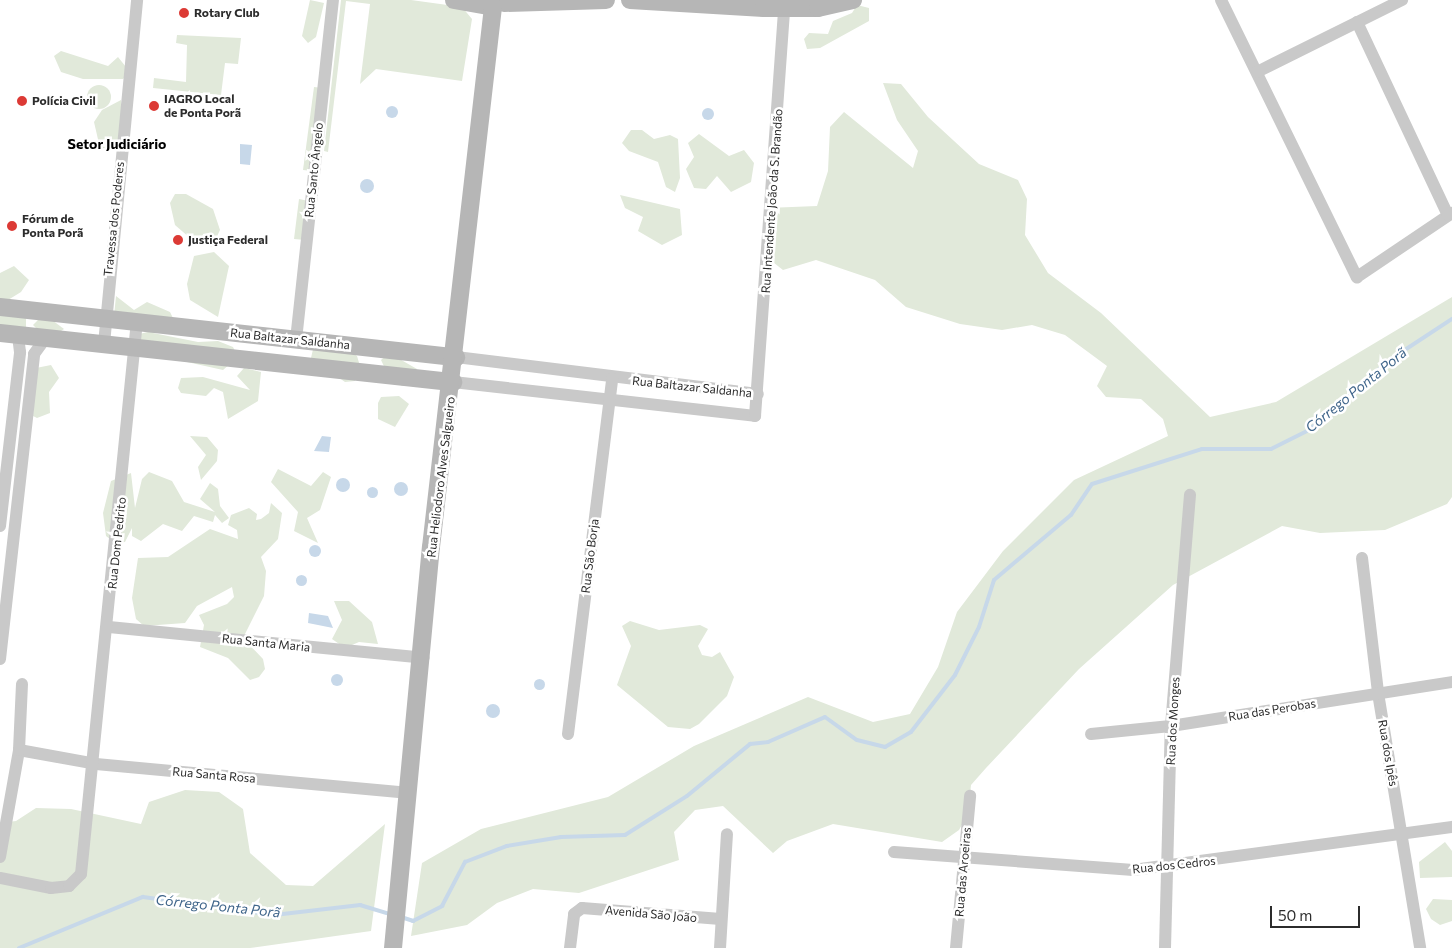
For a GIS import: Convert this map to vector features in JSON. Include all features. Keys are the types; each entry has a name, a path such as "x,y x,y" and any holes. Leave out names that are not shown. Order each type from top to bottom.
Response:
{"main road":[{"path":"454,0 494,3 606,0"},
{"path":"630,0 784,8 846,1"},
{"name":"Rua Heliodoro Alves Salgueiro","path":"393,948 424,658 431,547 456,357 494,3"},
{"name":"Rua Baltazar Saldanha","path":"0,307 456,357"},
{"name":"Rua Baltazar Saldanha","path":"0,333 453,382"}],"street":[{"name":"Travessa dos Poderes","path":"104,344 104,318 137,0"},
{"name":"Rua Santo Ângelo","path":"296,340 333,0"},
{"path":"1222,0 1358,277 1450,214 1357,22"},
{"path":"1256,72 1402,0"},
{"name":"Rua Intendente João da S. Brandão","path":"758,394 784,8"},
{"name":"Rua Dom Pedrito","path":"0,878 52,888 69,886 81,874 96,764 136,349 137,321"},
{"path":"15,518 1,521 20,352 18,336"},
{"path":"0,659 34,354 46,339"},
{"name":"Rua Baltazar Saldanha","path":"453,382 610,398 755,416 758,394 612,378 456,357"},
{"name":"Rua São Borja","path":"568,734 612,378"},
{"name":"Rua dos Monges","path":"1165,948 1170,866 1171,726 1190,495"},
{"name":"Rua dos Ipês","path":"1362,558 1378,693 1420,948"},
{"name":"Rua Santa Maria","path":"109,627 424,658"},
{"name":"Rua das Perobas","path":"1091,734 1171,726 1452,682"},
{"path":"0,858 20,750 22,684"},
{"name":"Rua Santa Rosa","path":"20,750 96,764 410,793"},
{"name":"Rua das Aroeiras","path":"956,948 970,796"},
{"name":"Rua dos Cedros","path":"894,852 1133,870 1452,827"},
{"path":"720,948 727,834"},
{"name":"Avenida São João","path":"570,948 574,914 582,908 721,919"}],"green space":[{"path":"310,0 324,3 316,37 308,43 302,36"},
{"path":"341,0 411,0 462,7 472,19 462,81 376,69 360,84 370,4 346,1 328,152 324,151"},
{"path":"857,5 869,8 869,21 820,48 807,49 804,39 809,33 828,34 833,21 852,13"},
{"path":"177,35 241,38 238,64 225,63 221,95 153,88 154,78 186,82 187,45 176,43"},
{"path":"61,51 108,66 118,57 130,72 123,79 83,79 61,72 54,56"},
{"path":"883,83 901,84 928,117 979,164 1018,180 1027,199 1025,235 1048,273 1101,313 1210,417 1276,402 1452,297 1452,497 1447,504 1385,530 1320,533 1282,526 1173,585 1079,669 986,768 971,785 968,814 959,830 942,842 833,824 787,841 773,853 723,806 695,810 674,832 679,860 579,893 533,889 497,903 467,925 411,936 422,863 481,829 608,797 694,746 808,697 873,722 910,714 938,667 957,612 1003,551 1074,480 1168,436 1163,419 1141,399 1106,397 1097,386 1107,366 1065,335 1032,325 1002,330 960,324 906,307 875,280 816,260 783,270 769,259 767,208 817,206 828,171 830,127 844,112 913,168 918,151 897,120"},
{"path":"99,85 108,88 111,97 108,106 99,109 90,106 87,97 90,88"},
{"path":"314,87 323,88 312,171 303,170"},
{"path":"121,100 123,138 111,148 100,148 94,122 102,110"},
{"path":"631,130 642,130 654,139 670,135 678,139 680,178 675,192 666,187 658,162 629,151 622,143"},
{"path":"699,134 729,156 744,150 754,163 751,182 731,192 717,176 706,189 694,188 686,169 694,157 688,143"},
{"path":"175,194 186,194 213,209 220,230 212,247 190,238 175,225 170,203"},
{"path":"620,195 680,209 682,235 662,245 638,231 643,217 625,208"},
{"path":"299,199 309,201 305,240 294,239"},
{"path":"214,252 229,266 218,317 190,300 187,284 194,256"},
{"path":"14,266 29,280 21,292 8,300 26,316 26,328 0,331 0,273"},
{"path":"116,296 134,310 147,302 170,312 175,322 153,333 198,342 218,341 233,347 238,357 223,370 142,352 139,334 148,332 114,316"},
{"path":"44,314 64,329 55,335 40,332 33,325"},
{"path":"314,345 340,345 357,356 360,366 355,381 345,382 311,358"},
{"path":"389,353 417,369 412,386 402,386 389,377 381,360"},
{"path":"51,365 59,378 49,392 50,413 37,418 33,416 36,368"},
{"path":"244,368 261,372 258,401 228,419 223,392 214,388 206,396 181,393 178,388 181,378 203,377 250,390 237,376"},
{"path":"399,396 409,404 395,427 378,419 378,403 381,397"},
{"path":"190,436 207,437 218,450 217,461 201,480 198,467 206,455"},
{"path":"278,469 311,486 323,472 331,477 320,510 307,518 318,543 294,531 298,512 271,482"},
{"path":"149,472 172,481 184,502 215,512 200,499 210,483 218,489 220,506 229,518 222,523 215,515 213,522 194,516 182,531 163,524 141,541 132,536 132,528 125,542 115,543 106,536 103,513 111,481 131,473 135,508 142,479"},
{"path":"271,503 282,513 278,539 261,557 266,571 264,596 243,638 263,659 265,669 259,677 250,680 228,658 200,647 204,625 199,615 227,604 234,597 232,587 197,606 185,623 144,626 136,619 132,598 138,558 168,557 210,529 238,539 237,530 228,525 231,515 249,508 257,514 256,520 261,519 269,513"},
{"path":"334,601 349,601 372,622 378,644 359,642 345,648 332,639 342,620"},
{"path":"630,621 659,630 700,625 708,629 698,646 702,655 712,657 720,652 734,677 727,696 699,724 690,729 668,727 617,685 631,646 622,626"},
{"path":"185,790 219,792 243,809 250,853 286,885 313,886 385,824 371,931 250,948 0,948 0,823 16,821 36,808 71,809 141,824 149,802"},
{"path":"1445,842 1452,851 1452,877 1420,878 1419,862"},
{"path":"1433,899 1452,900 1452,921 1440,925 1431,919 1426,909"}],"water":[{"path":"394,106 397,107 397,117 390,118 387,117 386,110 387,107"},
{"path":"706,108 710,108 714,114 710,120 706,120 702,116 702,112"},
{"path":"240,144 252,145 250,165 240,164"},
{"path":"367,179 372,181 374,186 372,191 367,193 362,191 360,186 362,181"},
{"path":"322,436 331,437 329,452 314,451"},
{"path":"343,478 348,480 350,485 348,490 343,492 338,490 336,485 338,480"},
{"path":"401,482 406,484 408,489 406,494 401,496 396,494 394,489 396,484"},
{"path":"372,486 378,492 372,498 366,492"},
{"path":"315,545 321,551 315,557 309,551"},
{"path":"301,574 307,580 301,586 295,580"},
{"path":"309,613 328,616 333,628 308,623"},
{"path":"337,674 343,680 337,686 331,680"},
{"path":"539,678 545,684 539,690 533,684"},
{"path":"493,704 498,706 500,711 498,716 493,718 488,716 486,711 488,706"}],"waterway":[{"name":"Córrego Ponta Porã","path":"401,917 413,921 442,906 465,862 507,846 561,837 625,835 687,796 750,744 768,742 825,717 857,740 885,747 911,732 955,675 979,627 994,580 1071,515 1092,484 1202,449 1271,449 1309,430 1391,359 1452,319"},
{"name":"Córrego Ponta Porã","path":"19,948 143,897 274,915 360,905 392,915"}],"place":[{"name":"Rotary Club","path":"184,13"},
{"name":"Polícia Civil","path":"22,101"},
{"name":"IAGRO Local de Ponta Porã","path":"154,106"},
{"name":"Fórum de Ponta Porã","path":"12,226"},
{"name":"Justiça Federal","path":"178,240"}],"district":[{"name":"Setor Judiciário","path":"117,144"}]}
